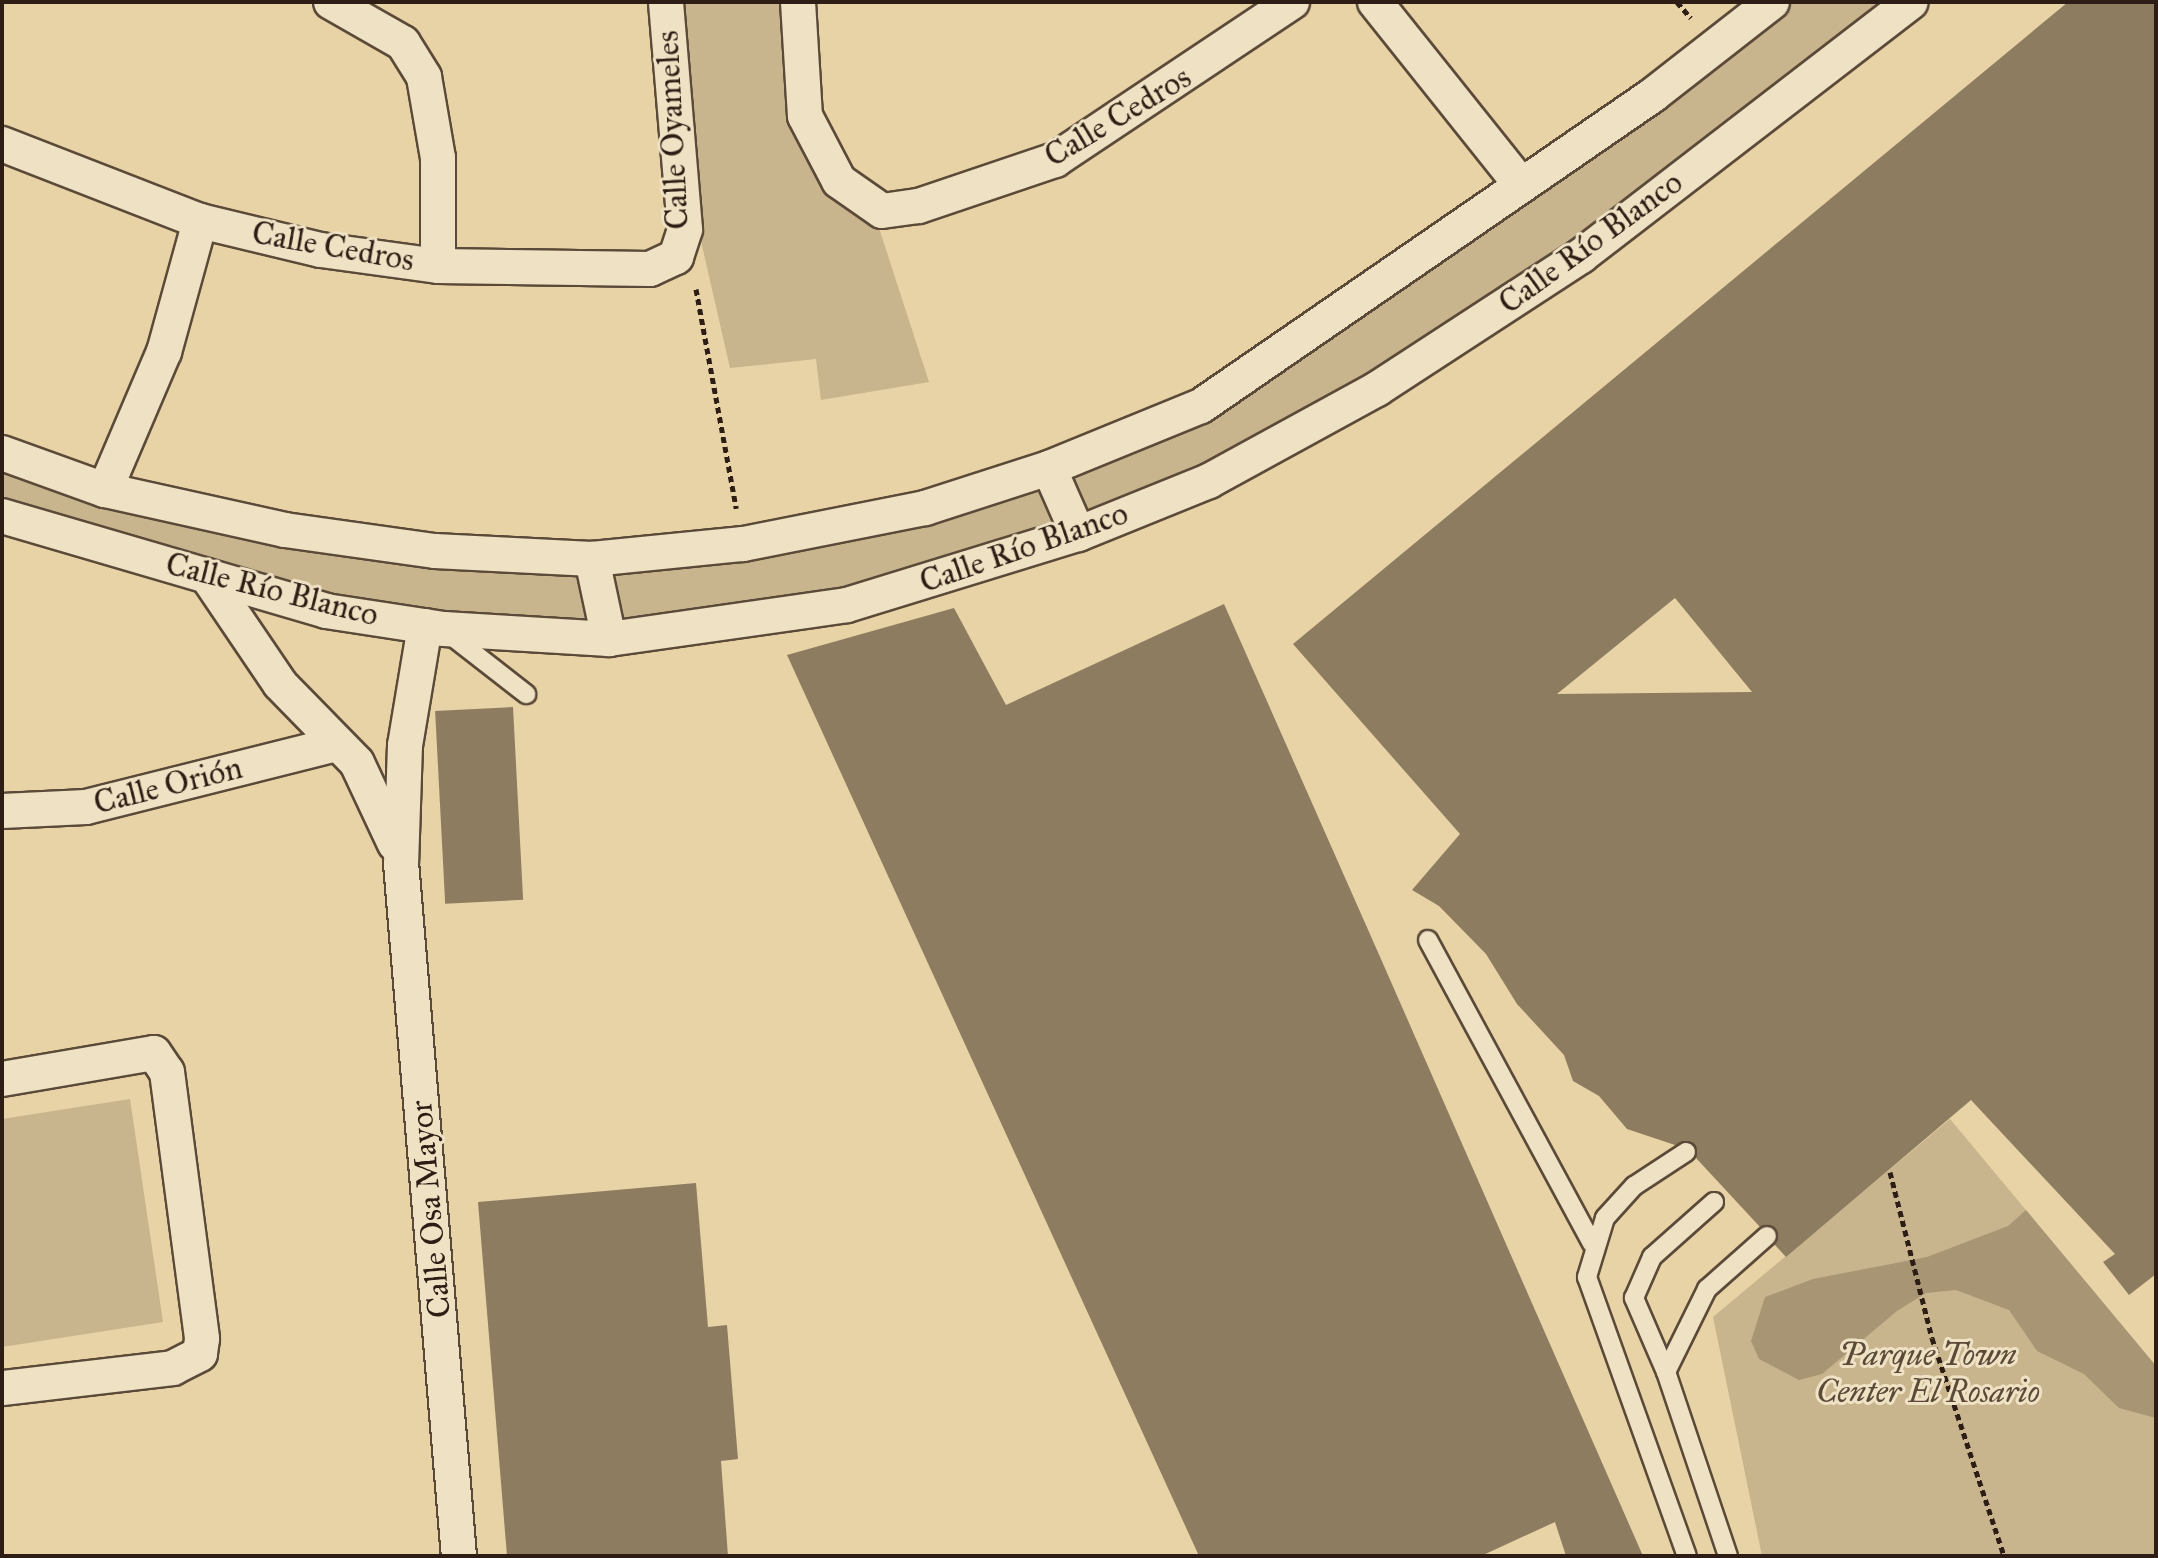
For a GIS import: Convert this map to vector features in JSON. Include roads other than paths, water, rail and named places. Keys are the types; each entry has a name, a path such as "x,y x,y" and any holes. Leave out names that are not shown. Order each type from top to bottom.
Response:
{"street":[{"path":"331,2 403,43 424,77 438,158 438,266"},
{"name":"Calle Oyameles","path":"666,2 680,243"},
{"name":"Calle Cedros","path":"798,2 805,116 839,181 882,211 919,206 1055,160 1292,2"},
{"path":"1375,2 1521,185"},
{"name":"Calle Río Blanco","path":"2,453 105,490 300,533 435,551 592,559 743,544 925,508 1049,468 1201,406 1521,185 1772,2"},
{"name":"Calle Río Blanco","path":"2,516 326,611 434,628 609,639 847,605 1078,534 1209,481 1377,389 1581,256 1911,2"},
{"name":"Calle Cedros","path":"2,144 200,221 438,266 650,269 680,243"},
{"path":"105,490 164,352 200,221"},
{"path":"1049,468 1078,534"},
{"path":"592,559 609,639"},
{"name":"Calle Osa Mayor","path":"207,576 332,745 365,776 401,863"},
{"name":"Calle Osa Mayor","path":"434,628 405,745 401,863 458,1555"},
{"name":"Calle Orión","path":"2,811 86,807 332,745"},
{"path":"2,1079 154,1053 167,1072 202,1339 200,1354 173,1368 2,1388"}],"lane":[{"path":"434,628 526,694"},
{"path":"1428,940 1592,1243"},
{"path":"1686,1152 1634,1186 1592,1243 1587,1277 1687,1556"},
{"path":"1714,1202 1652,1257 1634,1298 1666,1372 1728,1556"},
{"path":"1666,1372 1707,1289 1767,1236"}],"park label":[{"name":"Parque Town Center El Rosario","path":"1928,1374"}]}
